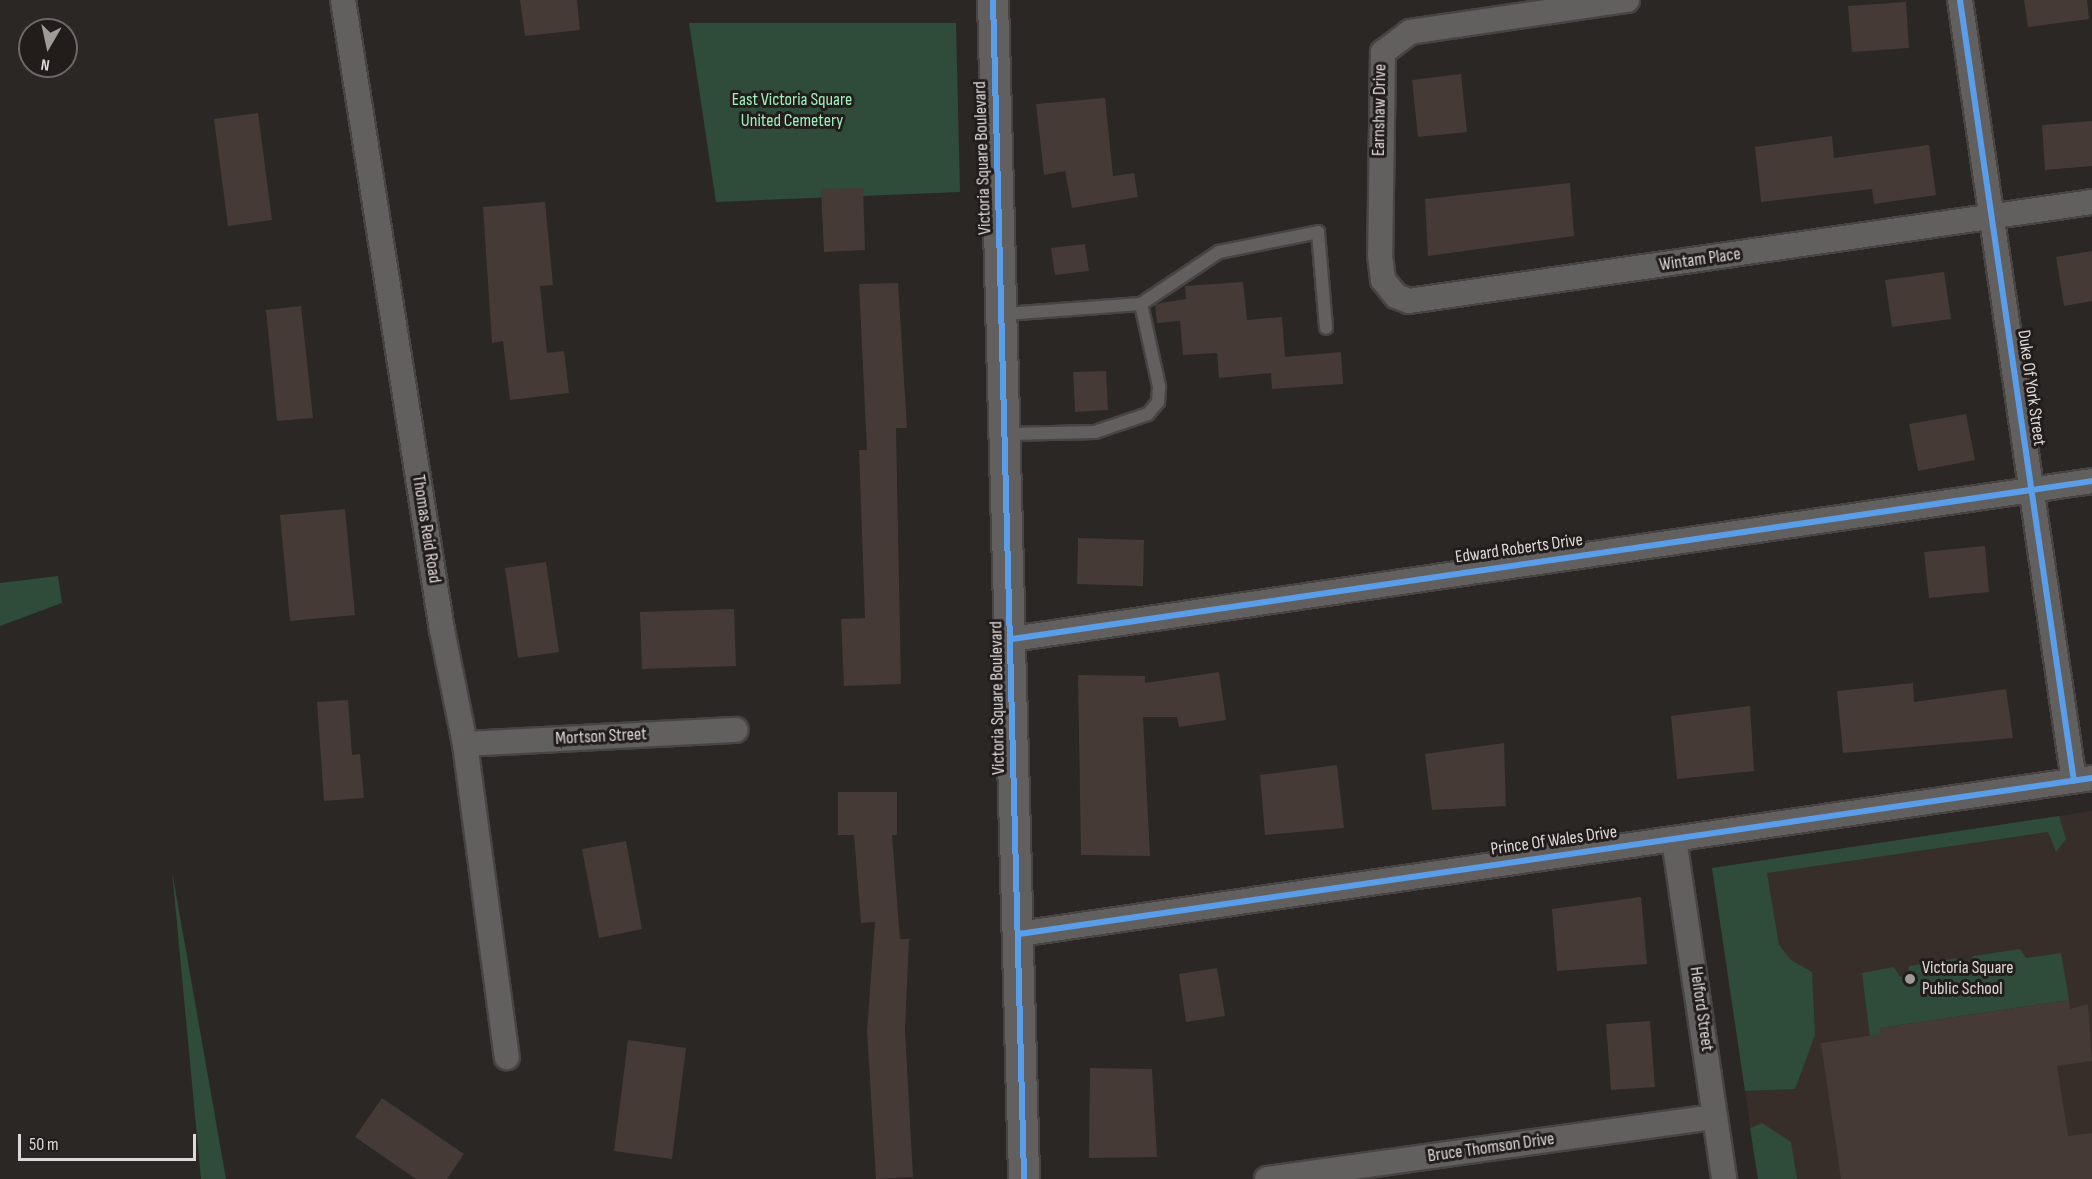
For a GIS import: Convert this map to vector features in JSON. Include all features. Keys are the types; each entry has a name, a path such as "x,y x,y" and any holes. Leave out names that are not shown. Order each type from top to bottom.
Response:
{"street":[{"name":"Thomas Reid Road","path":"343,0 442,630 465,744 507,1057"},
{"name":"Victoria Square Boulevard","path":"993,0 1005,314 1024,1179"},
{"name":"Earnshaw Drive","path":"1409,301 1383,280 1380,255 1383,52 1410,32 1534,7 1628,0"},
{"name":"Duke Of York Street","path":"1960,0 2031,490 2083,779"},
{"name":"Wintam Place","path":"1409,301 2092,202"},
{"name":"Edward Roberts Drive","path":"1012,639 2092,481"},
{"name":"Mortson Street","path":"465,744 736,730"},
{"name":"Prince Of Wales Drive","path":"1019,934 2083,779"},
{"name":"Helford Street","path":"1674,839 1724,1179"},
{"name":"Bruce Thomson Drive","path":"1266,1179 1715,1117"}],"lane":[{"path":"1005,314 1141,304 1219,252 1318,232 1326,328"},
{"path":"1008,434 1095,432 1148,414 1158,402 1159,386 1141,304"}],"shaded area":[{"name":"Victoria Square Public School","path":"2092,811 2092,1179 1758,1179 1712,868"}],"green space":[{"name":"East Victoria Square United Cemetery","path":"689,23 956,23 960,192 716,202"},
{"path":"58,576 62,603 0,626 0,583"},
{"path":"2059,816 2066,839 2056,852 2048,832 1767,873 1779,945 1791,960 1812,972 1815,1035 1795,1089 1745,1091 1712,868"},
{"path":"172,871 226,1179 201,1179"},
{"path":"2020,949 2026,958 2061,953 2069,1000 1880,1028 1881,1035 1870,1037 1862,973 1894,967 1900,977 1908,975 1909,966 1958,958 1963,968 1970,967 1973,956"},
{"path":"1762,1123 1791,1142 1797,1179 1758,1179 1750,1128"}],"building":[{"path":"520,0 577,0 580,30 525,36"},
{"path":"2024,0 2087,0 2089,19 2028,27"},
{"path":"1906,2 1909,48 1852,52 1848,6"},
{"path":"1461,74 1467,132 1418,137 1412,80"},
{"path":"1105,98 1113,176 1134,173 1138,197 1072,208 1065,171 1044,175 1036,104"},
{"path":"258,113 272,220 228,226 214,119"},
{"path":"2092,121 2092,166 2045,170 2042,125"},
{"path":"1832,136 1834,158 1929,145 1936,195 1874,204 1872,189 1761,202 1755,147"},
{"path":"1570,183 1574,236 1428,256 1425,199"},
{"path":"863,188 865,250 824,252 821,189"},
{"path":"545,202 553,285 540,286 547,353 564,351 569,393 510,400 503,341 492,343 483,207"},
{"path":"1085,244 1089,271 1055,275 1051,248"},
{"path":"2092,251 2092,301 2064,306 2056,257"},
{"path":"1944,272 1951,319 1892,327 1885,280"},
{"path":"1243,282 1247,320 1282,317 1285,357 1341,352 1343,384 1272,389 1271,373 1219,378 1217,353 1183,355 1180,321 1157,323 1155,304 1186,299 1185,286"},
{"path":"898,283 907,428 896,428 901,684 844,686 841,619 865,618 859,450 867,450 859,284"},
{"path":"301,306 313,418 277,421 266,310"},
{"path":"1106,371 1108,410 1075,412 1073,372"},
{"path":"1966,414 1975,460 1918,471 1909,424"},
{"path":"345,509 355,615 290,621 280,515"},
{"path":"1078,538 1144,540 1143,586 1077,584"},
{"path":"1985,546 1989,592 1929,598 1924,552"},
{"path":"546,562 559,652 518,658 505,568"},
{"path":"734,609 736,666 642,669 640,612"},
{"path":"1219,672 1226,720 1179,727 1177,717 1143,717 1150,856 1081,855 1078,675 1145,676 1145,683"},
{"path":"1913,683 1914,702 2006,689 2013,738 1843,753 1837,691"},
{"path":"348,700 352,755 360,754 364,798 324,801 317,702"},
{"path":"1750,706 1754,771 1677,779 1671,716"},
{"path":"1504,743 1506,806 1432,810 1425,754"},
{"path":"1337,765 1344,828 1265,835 1260,775"},
{"path":"838,792 897,792 897,835 892,835 900,939 909,939 905,1030 913,1177 876,1179 867,1031 875,922 861,923 854,835 838,835"},
{"path":"626,841 642,929 599,938 582,849"},
{"path":"1641,897 1647,964 1557,971 1552,909"},
{"path":"1217,968 1225,1016 1186,1022 1179,974"},
{"path":"2069,1000 2070,1009 2088,1004 2092,1061 2057,1066 2068,1136 2092,1133 2092,1179 1841,1179 1821,1043 1881,1034 1880,1028"},
{"path":"1650,1021 1655,1087 1611,1090 1606,1024"},
{"path":"628,1040 686,1048 672,1159 614,1151"},
{"path":"1090,1068 1152,1069 1157,1157 1089,1158"},
{"path":"382,1098 464,1154 447,1179 416,1179 355,1137"}],"cycle path":[{"path":"993,0 1024,1179"},
{"path":"1960,0 2074,781"},
{"path":"1012,639 2092,481"},
{"path":"1019,934 2092,778"}],"place":[{"name":"Victoria Square Public School","path":"1910,979"}]}
